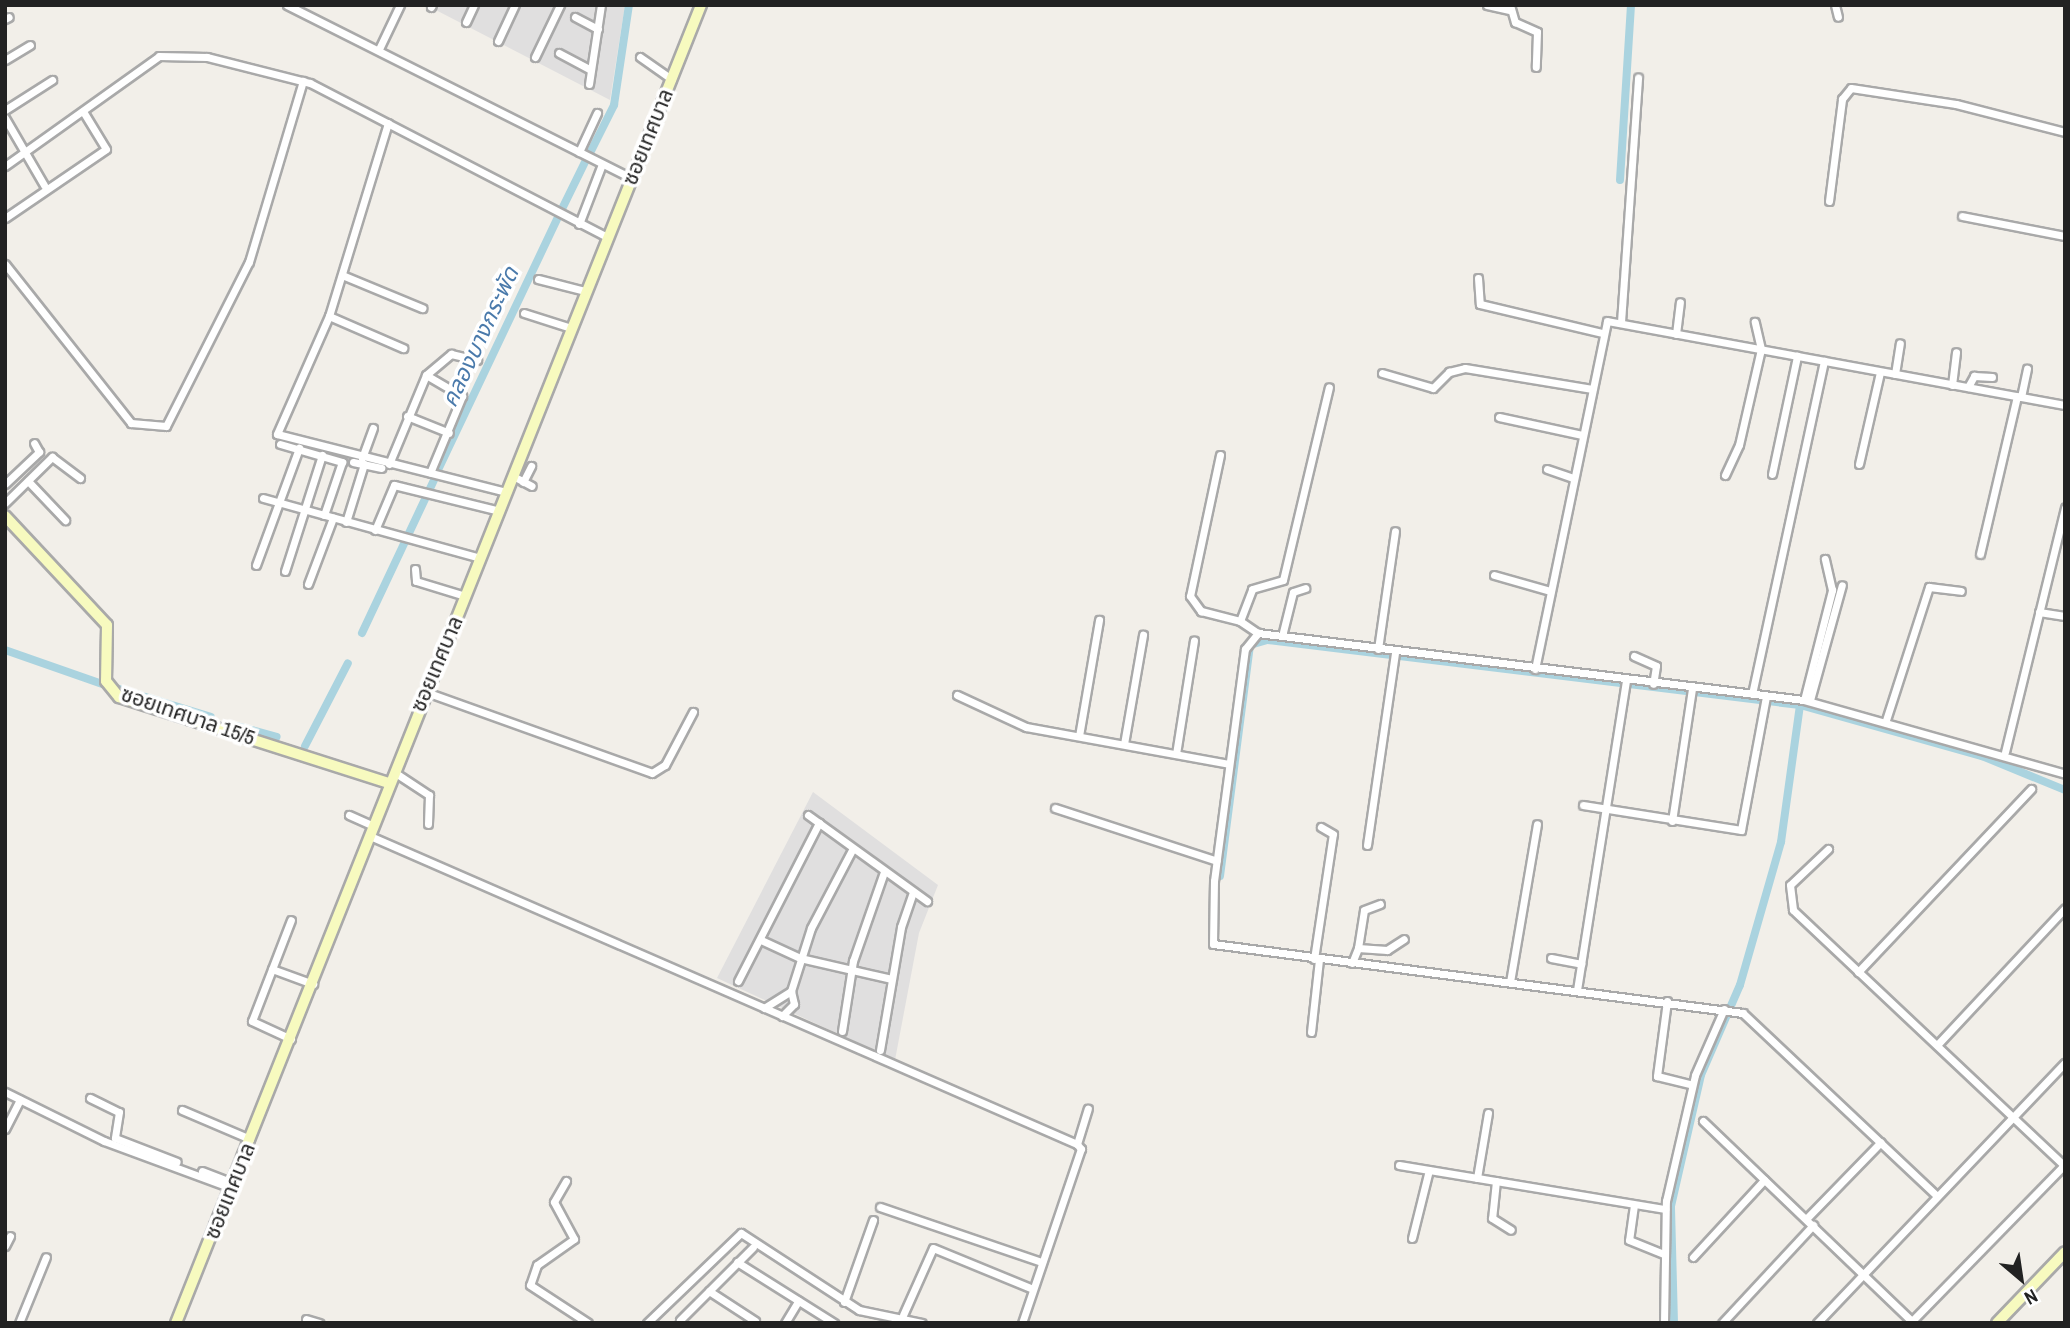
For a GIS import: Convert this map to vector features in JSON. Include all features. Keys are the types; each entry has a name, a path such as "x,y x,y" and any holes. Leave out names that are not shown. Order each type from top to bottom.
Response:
{"street":[{"path":"287,5 631,178"},
{"path":"379,49 400,5"},
{"path":"466,23 474,5"},
{"path":"498,41 515,5"},
{"path":"535,57 560,5"},
{"path":"589,85 601,5"},
{"name":"ซอยเทศบาล","path":"176,1323 313,984 389,783 507,492 518,479 585,291 701,5"},
{"path":"1487,5 1509,8 1515,22 1538,32 1536,67"},
{"path":"1835,5 1838,17"},
{"path":"575,17 598,29"},
{"path":"5,60 30,45"},
{"path":"559,53 591,70"},
{"path":"5,166 84,113 159,56 207,57 303,81 607,237"},
{"path":"640,57 672,79"},
{"path":"1621,322 1639,78"},
{"path":"5,110 52,80"},
{"path":"5,264 131,423 166,426 249,262 303,81"},
{"path":"1829,201 1842,99 1852,88 1956,104 2065,132"},
{"path":"5,218 106,149 84,113"},
{"path":"579,152 597,113"},
{"path":"5,118 44,185"},
{"path":"388,123 329,316 277,434 363,461 430,473 507,492"},
{"path":"579,224 603,164"},
{"path":"1962,216 2065,236"},
{"path":"342,275 422,308"},
{"path":"1478,278 1479,304 1602,333"},
{"path":"538,279 585,291"},
{"path":"1676,334 1680,302"},
{"path":"524,313 571,328"},
{"path":"329,316 403,348"},
{"path":"1535,669 1602,333 1609,321 2065,405"},
{"path":"1725,475 1739,445 1761,349 1755,323"},
{"path":"1895,374 1900,343"},
{"path":"1952,384 1956,352"},
{"path":"385,466 426,375 451,354 477,360"},
{"path":"1772,474 1797,356"},
{"path":"1752,694 1824,361"},
{"path":"1382,373 1433,388 1449,372 1465,368 1592,389"},
{"path":"1980,554 2027,369"},
{"path":"1859,464 1880,372"},
{"path":"426,375 463,396 430,473"},
{"path":"1968,387 1974,376 1992,377"},
{"path":"1240,621 1252,589 1283,580 1329,387"},
{"path":"407,416 449,433"},
{"path":"1499,417 1582,435"},
{"path":"346,522 373,428"},
{"path":"5,484 39,452 34,443"},
{"path":"280,444 342,461 308,584"},
{"path":"256,565 299,449"},
{"path":"285,571 322,455"},
{"path":"1220,455 1190,596 1201,611 1240,621 1258,633 1378,649 1394,657 1535,669 1692,690 1807,700 2005,752 2065,774"},
{"path":"5,503 57,456 80,478"},
{"path":"354,462 363,461"},
{"path":"531,466 518,479 532,486"},
{"path":"1547,470 1573,478"},
{"path":"28,481 65,520"},
{"path":"375,530 390,486 500,511"},
{"path":"263,498 481,558"},
{"path":"2005,752 2065,507"},
{"name":"ซอยเทศบาล 15/5","path":"5,516 107,625 106,681 119,697 389,783"},
{"path":"1378,649 1395,531"},
{"path":"1807,700 1832,590 1825,559"},
{"path":"415,569 416,581 465,596"},
{"path":"1494,575 1550,591"},
{"path":"1807,700 1842,585"},
{"path":"1886,720 1929,587 1961,591"},
{"path":"1282,636 1293,592 1305,588"},
{"path":"2039,612 2065,616"},
{"path":"1079,736 1099,620"},
{"path":"1258,633 1245,649 1228,764 1217,861 1213,944 1743,1013 1937,1196"},
{"path":"1124,744 1143,635"},
{"path":"1176,754 1194,640"},
{"path":"1634,656 1656,666 1653,684"},
{"path":"1367,845 1394,657"},
{"path":"1577,990 1626,681"},
{"path":"1672,821 1692,690"},
{"path":"426,692 652,773 665,765 693,712"},
{"path":"957,695 1026,727 1228,764"},
{"path":"1583,805 1672,821 1743,829 1766,698"},
{"path":"394,772 429,795 428,824"},
{"path":"1858,972 2031,789"},
{"path":"1055,807 1217,861"},
{"path":"349,815 372,831 764,1009 1077,1144 1081,1149 1022,1323"},
{"path":"808,815 927,901"},
{"path":"738,981 819,822"},
{"path":"1510,982 1536,824"},
{"path":"1311,1032 1317,959 1334,834 1321,827"},
{"path":"782,1016 794,1004 791,991 800,958 853,848"},
{"path":"1703,1121 1912,1322 2064,1165 1858,972 1787,900 1790,885 1828,849"},
{"path":"842,1031 851,970 884,872"},
{"path":"880,1050 892,979 913,893"},
{"path":"1352,963 1358,948 1364,910 1380,904"},
{"path":"1937,1045 2065,908"},
{"path":"291,1039 252,1021 292,920"},
{"path":"1358,948 1387,950 1404,939"},
{"path":"761,940 800,958 892,979"},
{"path":"1551,958 1581,964"},
{"path":"272,969 313,984"},
{"path":"764,1009 791,991"},
{"path":"1667,1001 1657,1076 1692,1085"},
{"path":"1664,1323 1665,1209 1692,1085 1726,1009"},
{"path":"1817,1323 2065,1063"},
{"path":"5,1092 104,1141 232,1185"},
{"path":"90,1098 119,1112 115,1138 232,1185"},
{"path":"5,1129 20,1100"},
{"path":"1077,1144 1088,1109"},
{"path":"182,1110 250,1139"},
{"path":"1477,1178 1488,1113"},
{"path":"1722,1323 1881,1142"},
{"path":"1399,1165 1665,1209"},
{"path":"1412,1238 1429,1170"},
{"path":"1693,1257 1764,1180"},
{"path":"565,1181 554,1202 574,1239 533,1269 530,1285 588,1323"},
{"path":"1496,1181 1492,1219 1511,1230"},
{"path":"1634,1205 1629,1240 1664,1254"},
{"path":"880,1207 1042,1262"},
{"path":"844,1302 873,1220"},
{"path":"647,1323 741,1233 844,1302 903,1315 922,1323"},
{"path":"5,1246 10,1236"},
{"path":"681,1322 753,1247"},
{"path":"903,1315 933,1248 1033,1289"},
{"path":"1997,1323 2065,1252"},
{"path":"19,1323 46,1257"},
{"path":"737,1262 798,1301 821,1320 834,1323"},
{"path":"709,1291 755,1321"},
{"path":"785,1323 798,1301"},
{"path":"306,1319 319,1323"}],"shaded area":[{"path":"426,5 625,5 610,100"},
{"path":"813,792 938,885 919,933 895,1060 717,978"}],"waterway":[{"name":"คลองบางกระพัด","path":"589,155 614,105 629,5"},
{"path":"1620,180 1631,5"},
{"name":"คลองบางกระพัด","path":"561,211 587,158"},
{"name":"คลองบางกระพัด","path":"437,472 557,219"},
{"name":"คลองบางกระพัด","path":"362,633 434,480"},
{"path":"1220,876 1250,645 1268,640 1800,705 1982,756 2065,790"},
{"name":"คลองบางกระพัด","path":"5,650 102,684"},
{"name":"คลองบางกระพัด","path":"305,746 348,663"},
{"name":"คลองบางกระพัด","path":"116,688 211,717"},
{"path":"1674,1323 1671,1206 1701,1075 1740,985 1781,842 1800,705"},
{"name":"คลองบางกระพัด","path":"237,726 277,737"}]}
